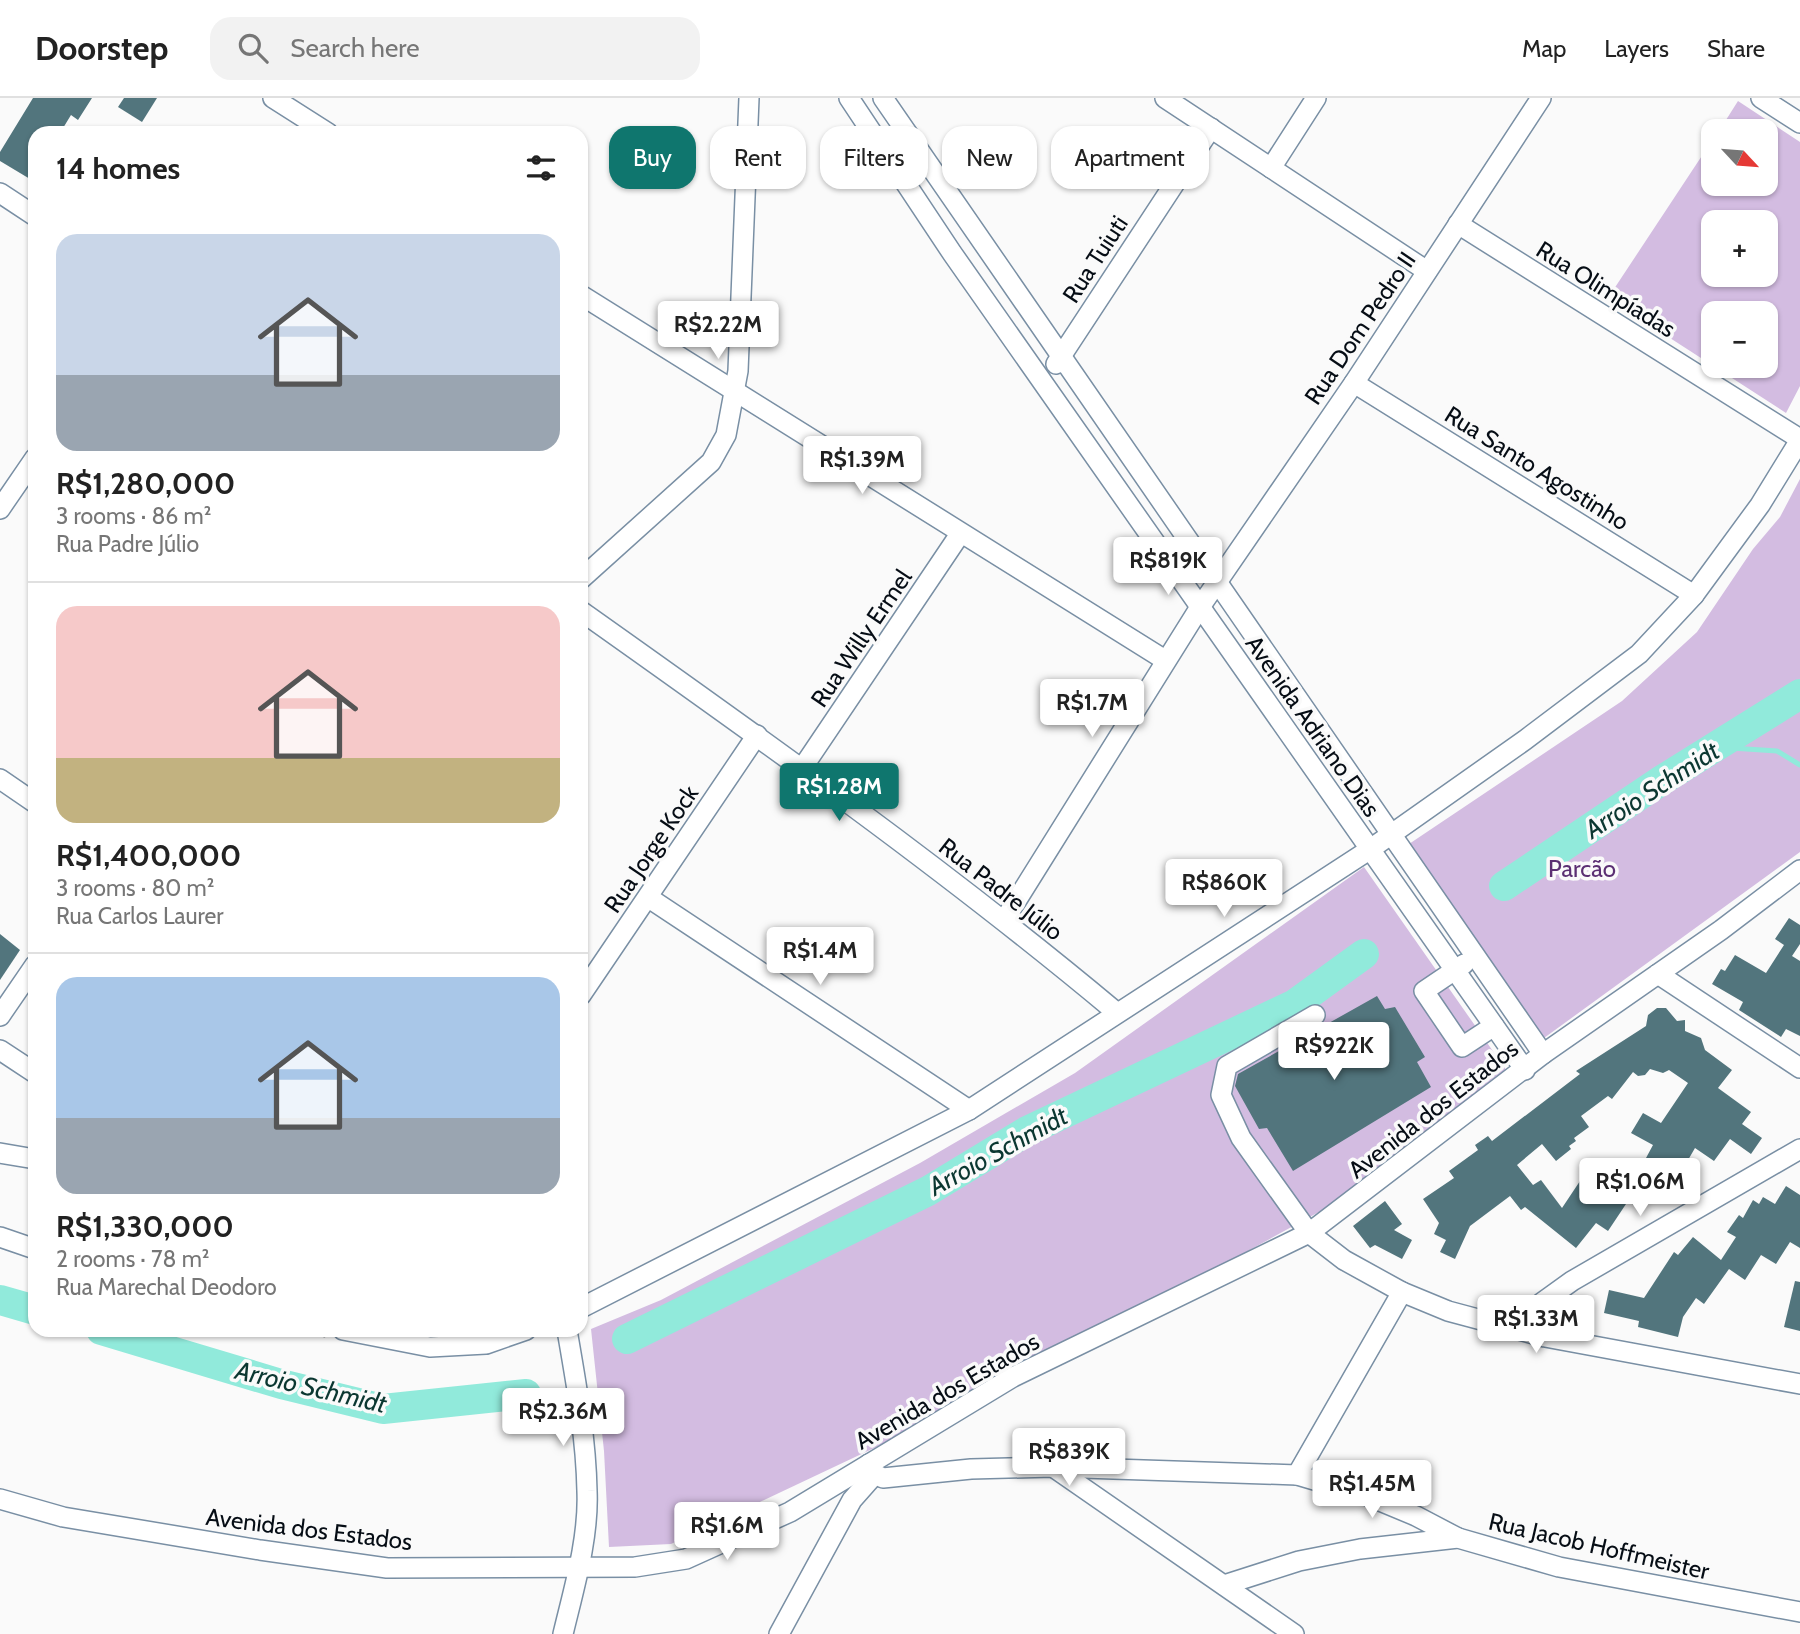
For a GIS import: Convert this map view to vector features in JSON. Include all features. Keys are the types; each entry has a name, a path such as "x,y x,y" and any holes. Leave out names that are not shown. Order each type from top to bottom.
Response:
{"street":[{"path":"273,98 317,126"},
{"path":"588,573 711,462 726,435 738,370 749,98"},
{"name":"Avenida Adriano Dias","path":"849,98 1199,607 1525,1070"},
{"name":"Avenida Adriano Dias","path":"883,98 1543,1054"},
{"path":"1165,98 1427,271"},
{"path":"1271,168 1316,98"},
{"name":"Rua Dom Pedro II","path":"1005,919 1199,607 1354,383 1541,98"},
{"path":"1761,98 1800,123"},
{"name":"Rua Tuiuti","path":"1043,382 1211,128"},
{"path":"0,193 28,211"},
{"name":"Rua Olimpíadas","path":"1458,224 1800,440"},
{"path":"588,299 1165,660"},
{"name":"Rua Santo Agostinho","path":"1354,383 1694,595"},
{"path":"588,1304 969,1110 1369,850 1525,740 1639,654 1694,595 1760,505 1800,440"},
{"path":"0,509 28,468"},
{"name":"Rua Willy Ermel","path":"801,770 960,534"},
{"name":"Rua Padre Júlio","path":"588,616 757,736 1005,919 1116,1012"},
{"name":"Rua Jorge Kock","path":"588,984 649,898 757,736"},
{"path":"0,779 28,795"},
{"name":"Avenida dos Estados","path":"0,1499 63,1517 387,1568 579,1565 635,1567 686,1559 790,1512 872,1469 1013,1377 1309,1233 1543,1054 1800,870"},
{"path":"649,898 969,1110"},
{"path":"1476,957 1424,991 1462,1047 1494,1026"},
{"path":"1658,974 1800,1068"},
{"path":"0,1016 28,975"},
{"path":"1315,1015 1227,1066 1220,1095 1241,1138 1309,1233 1343,1260 1402,1292 1448,1311 1508,1327 1800,1384"},
{"path":"0,1050 28,1068"},
{"path":"1508,1327 1572,1281 1800,1149"},
{"path":"0,1153 28,1157"},
{"path":"0,1237 28,1247"},
{"path":"1297,1475 1402,1292"},
{"path":"378,1337 430,1347 485,1344 506,1337"},
{"path":"563,1634 579,1565 587,1493 581,1422 568,1337"},
{"path":"1053,1467 1294,1634"},
{"path":"779,1634 852,1500 872,1469 883,1478 971,1469 1053,1467 1297,1475 1368,1496 1416,1516 1458,1538"},
{"name":"Rua Jacob Hoffmeister","path":"1224,1585 1299,1561 1360,1549 1458,1538 1559,1567 1800,1612"}],"green space":[{"path":"1738,101 1765,119 1727,119"},
{"path":"1778,127 1800,142 1800,386 1786,413 1732,378 1778,378 1778,301 1701,301 1701,358 1608,298 1701,157 1701,196 1778,196"},
{"name":"Parcão","path":"1800,479 1800,852 1544,1038 1409,844 1622,701 1697,632 1753,549 1780,517"},
{"path":"1364,867 1511,1077 1328,1207 1169,1294 995,1377 925,1424 671,1544 609,1547 604,1451 591,1329 661,1300 920,1163 1075,1073"}],"building":[{"path":"33,98 92,98 78,120 71,115 64,126 28,126 28,178 0,161 0,152"},
{"path":"124,98 157,98 142,122 118,107"},
{"path":"1789,918 1800,925 1800,944 1792,956 1800,961 1800,1036 1786,1029 1781,1037 1739,1010 1743,1002 1712,984 1721,969 1725,971 1735,955 1766,973 1784,945 1775,939"},
{"path":"0,934 20,950 0,980"},
{"path":"1377,996 1385,1009 1395,1007 1425,1057 1417,1062 1431,1087 1293,1171 1267,1128 1259,1129 1235,1086 1238,1074"},
{"path":"1657,1008 1666,1008 1677,1021 1685,1020 1685,1031 1701,1038 1705,1050 1732,1070 1718,1088 1751,1112 1742,1124 1762,1138 1751,1154 1730,1139 1714,1161 1695,1148 1684,1167 1673,1160 1658,1185 1639,1171 1653,1145 1631,1133 1643,1113 1661,1123 1688,1083 1669,1070 1663,1073 1650,1069 1645,1075 1638,1076 1633,1072 1612,1099 1608,1096 1581,1116 1589,1127 1574,1138 1576,1141 1569,1146 1571,1149 1556,1161 1542,1144 1517,1165 1533,1185 1541,1180 1562,1208 1582,1178 1598,1189 1614,1162 1644,1179 1635,1190 1645,1198 1638,1208 1628,1201 1608,1231 1596,1223 1576,1248 1525,1207 1521,1210 1510,1196 1470,1226 1455,1259 1440,1252 1446,1240 1434,1234 1439,1223 1423,1199 1454,1178 1449,1171 1478,1150 1475,1145 1488,1136 1492,1141 1580,1074 1576,1071 1646,1026 1648,1015"},
{"path":"1786,1186 1800,1195 1800,1248 1790,1242 1776,1264 1761,1255 1745,1280 1729,1269 1704,1304 1696,1298 1683,1317 1678,1337 1638,1327 1639,1321 1604,1313 1609,1290 1644,1298 1674,1252 1678,1255 1693,1237 1721,1260 1736,1237 1727,1232 1739,1215 1743,1218 1753,1200 1759,1204 1763,1197 1775,1204"},
{"path":"1385,1201 1402,1224 1394,1230 1412,1240 1402,1259 1375,1245 1370,1248 1353,1226"},
{"path":"1795,1281 1800,1282 1800,1331 1784,1327"}],"waterway":[{"name":"Arroio Schmidt","path":"1504,886 1662,780 1800,694"},
{"path":"1716,747 1777,751 1800,765"},
{"name":"Arroio Schmidt","path":"627,1339 928,1191 1027,1131 1295,1004 1364,954"},
{"name":"Arroio Schmidt","path":"0,1300 28,1308"},
{"name":"Arroio Schmidt","path":"124,1337 281,1384 383,1409 526,1394"}]}
